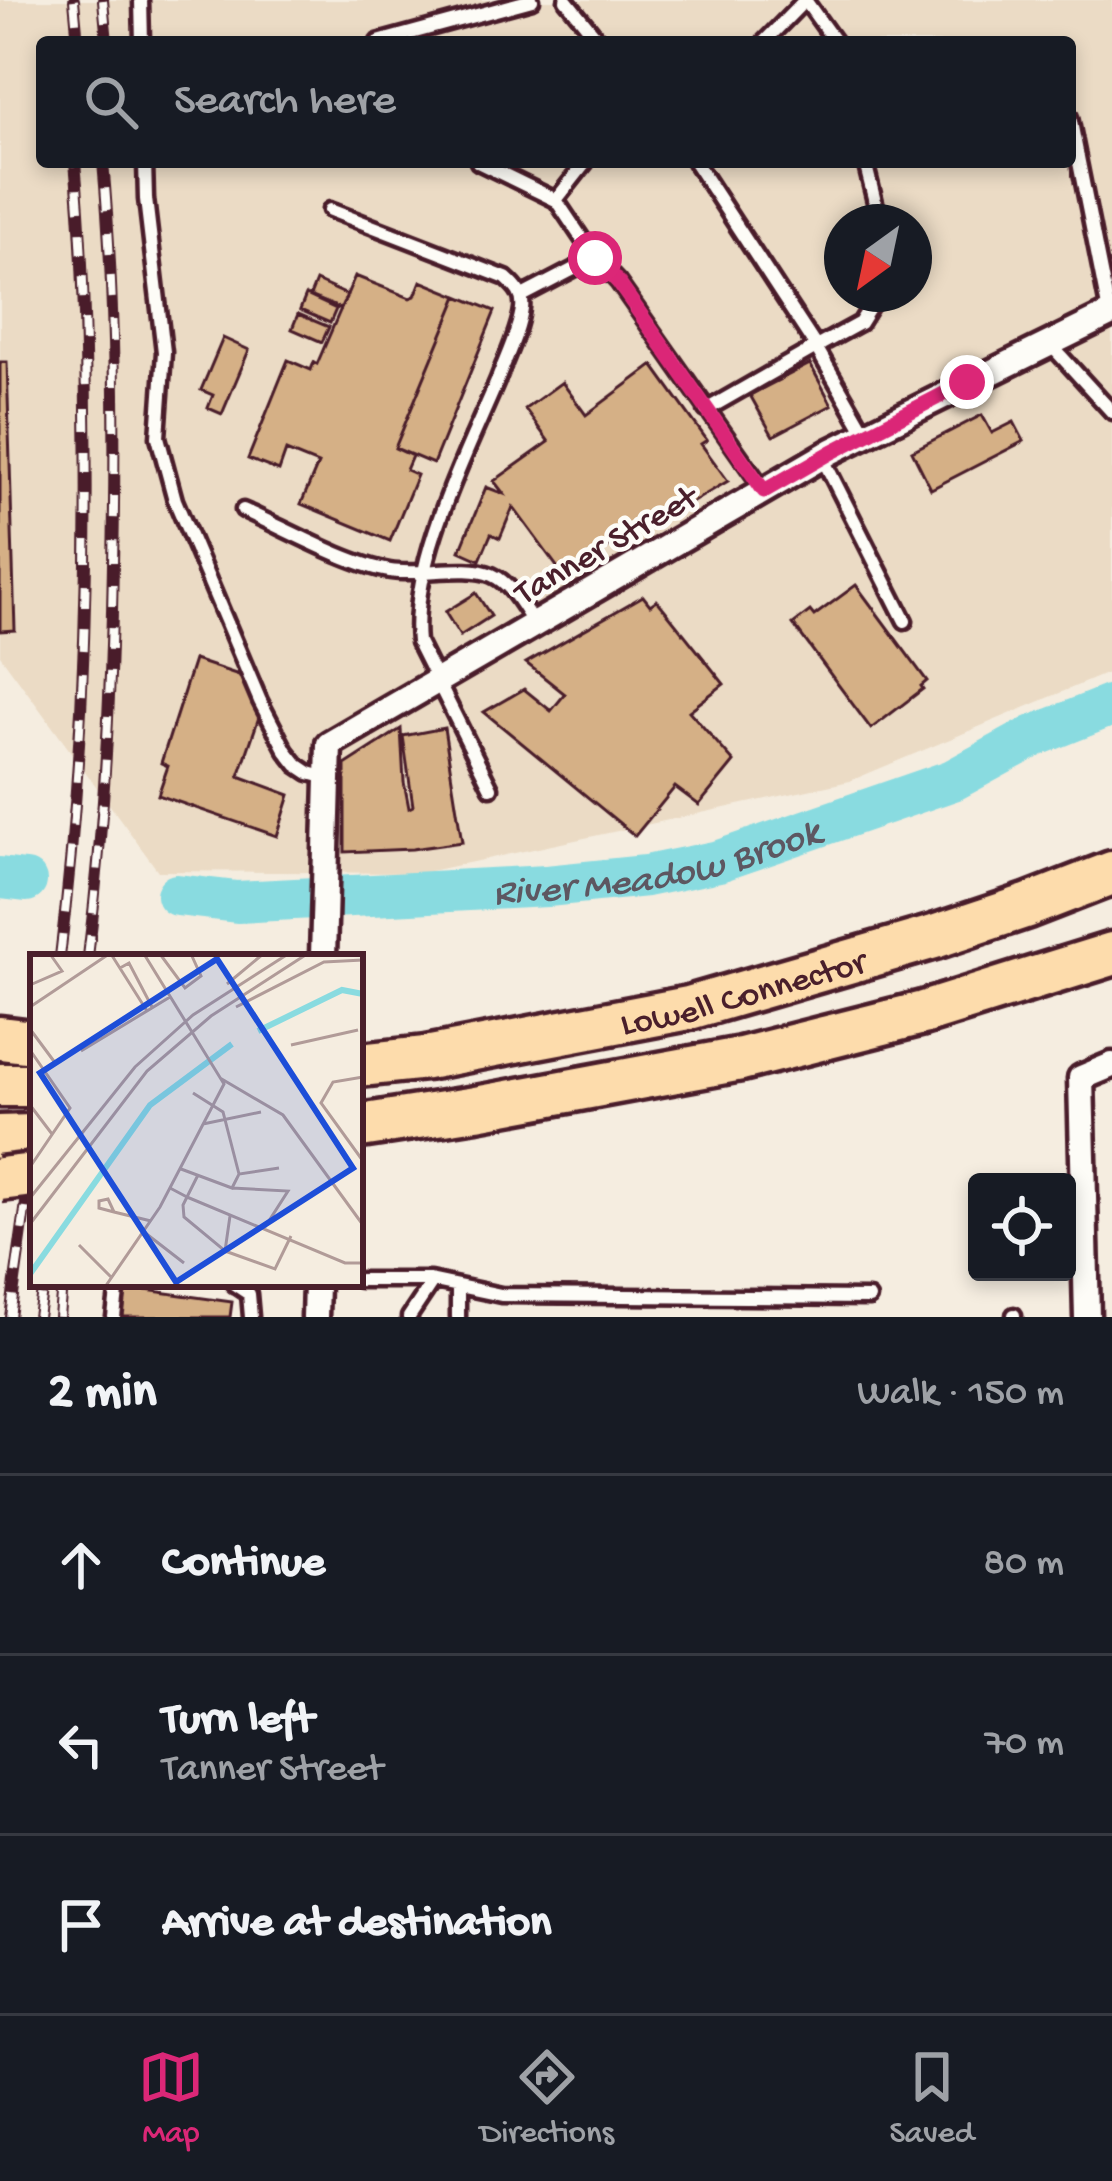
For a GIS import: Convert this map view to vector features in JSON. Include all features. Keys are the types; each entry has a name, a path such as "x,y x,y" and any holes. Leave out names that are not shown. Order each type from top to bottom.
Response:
{"highway":[{"name":"Lowell Connector","path":"363,1065 426,1058 688,1009 934,937 1112,873"},
{"name":"Lowell Connector","path":"365,1125 741,1059 923,1013 1112,954"},
{"path":"0,1137 30,1136"},
{"path":"0,1179 30,1175"}],"street":[{"name":"Tanner Street","path":"328,779 329,744 822,457 1110,314"},
{"path":"323,944 328,779"},
{"path":"1087,1317 1081,1078 1112,1065"},
{"path":"315,1317 316,1287"}],"lane":[{"path":"141,0 142,36"},
{"path":"400,36 532,0"},
{"path":"566,0 595,36"},
{"path":"770,36 805,0 831,36"},
{"path":"1076,147 1110,314"},
{"path":"145,168 164,352 158,436 175,500 286,751 297,765 328,779"},
{"path":"490,168 556,200 764,491"},
{"path":"556,200 581,168"},
{"path":"699,168 816,347 866,434"},
{"path":"866,168 876,204"},
{"path":"330,210 506,278 522,296 509,349 436,530 416,622 418,641 436,681 491,788"},
{"path":"522,296 595,258"},
{"path":"706,410 860,323 867,312"},
{"path":"1049,344 1112,412"},
{"path":"822,457 905,621"},
{"path":"244,510 387,571 490,574 507,584 535,624"},
{"path":"363,1280 434,1281 501,1295 869,1298"},
{"path":"409,1317 434,1281"},
{"path":"458,1286 458,1317"},
{"path":"114,1317 118,1287"},
{"path":"238,1287 249,1294 251,1317"}],"shaded area":[{"path":"0,0 1112,0 1112,671 850,781 421,873 158,871 0,655"}],"building":[{"path":"355,276 410,298 421,281 458,296 395,448 412,456 406,470 417,475 390,541 301,504 318,464 286,451 279,471 248,459 288,360 311,370 317,364"},
{"path":"316,281 347,295 341,309 310,296"},
{"path":"306,295 336,309 330,323 300,310"},
{"path":"458,296 495,311 433,464 395,448"},
{"path":"298,314 329,327 322,342 292,329"},
{"path":"223,338 249,350 222,414 208,408 213,395 201,390"},
{"path":"0,362 7,362 15,630 0,631"},
{"path":"810,364 832,405 773,436 750,395"},
{"path":"653,365 707,440 701,444 728,481 639,534 635,528 566,579 513,507 500,538 491,534 480,560 460,551 486,487 504,494 494,481 549,442 525,409 562,382 586,415"},
{"path":"982,415 992,433 1014,422 1024,441 931,489 912,451"},
{"path":"856,585 927,681 871,729 793,624 810,611 814,616"},
{"path":"476,593 491,616 460,636 445,612"},
{"path":"643,596 650,605 657,600 724,684 689,711 734,762 699,805 675,787 635,836 484,712 524,689 551,711 565,694 526,663"},
{"path":"194,660 242,676 259,717 239,776 290,795 277,836 158,795 168,766 161,763"},
{"path":"444,728 462,842 345,852 345,765 401,729 409,808 413,806 403,736"},
{"path":"124,1287 232,1302 230,1317 120,1317"}],"waterway":[{"name":"River Meadow Brook","path":"177,895 237,902 547,886 646,876 719,861 953,780 1034,736 1112,705"},
{"name":"River Meadow Brook","path":"0,878 26,881"}],"railway":[{"path":"74,0 77,36"},
{"path":"103,0 106,36"},
{"path":"60,954 79,752 86,546 84,316 75,168"},
{"path":"88,954 106,761 113,564 114,363 103,168"},
{"path":"10,1317 30,1174"},
{"path":"38,1317 43,1287"},
{"path":"59,1317 62,1287"}],"route":[{"path":"595,258 618,282 764,491 967,382"}]}
